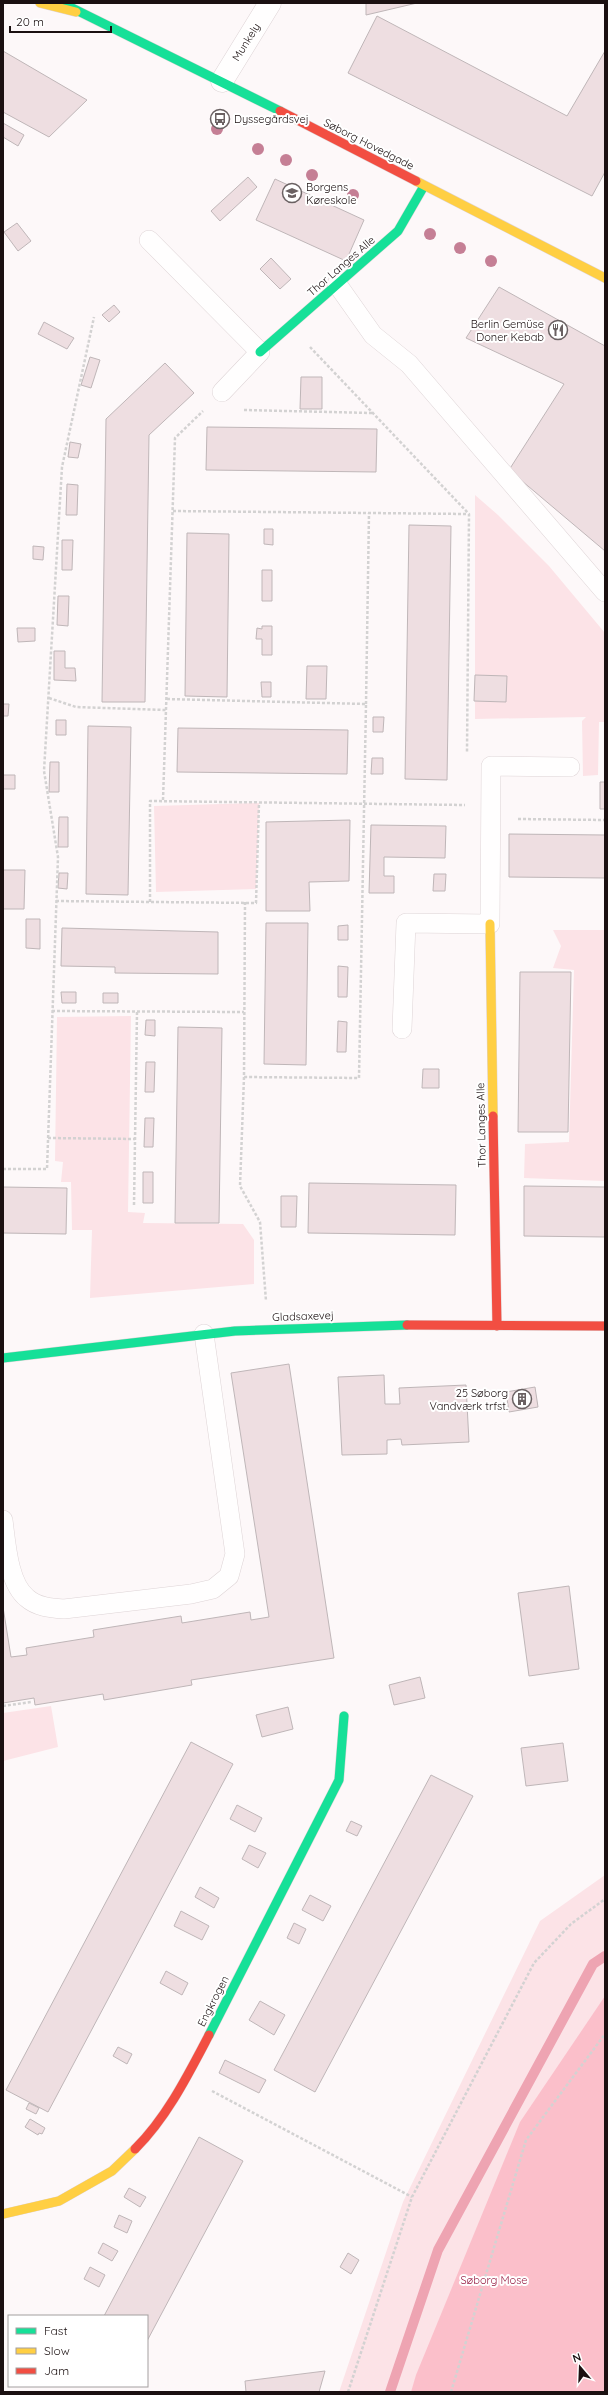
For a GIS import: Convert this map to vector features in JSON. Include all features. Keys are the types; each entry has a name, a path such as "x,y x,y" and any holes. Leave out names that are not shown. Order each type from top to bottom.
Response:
{"street":[{"name":"Søborg Hovedgade","path":"40,3 77,12"},
{"name":"Søborg Hovedgade","path":"62,3 77,12 222,81 605,278"},
{"name":"Munkely","path":"222,81 270,3"},
{"name":"Thor Langes Alle","path":"260,352 398,231 424,186"},
{"name":"Thor Langes Alle","path":"490,924 497,1326"},
{"name":"Gladsaxevej","path":"3,1358 204,1334 267,1329 374,1325 605,1326"},
{"name":"Engkrogen","path":"3,2214 59,2201 112,2171 149,2135 187,2078 339,1780 344,1716"}],"lane":[{"path":"149,240 260,352 222,392"},
{"path":"337,284 373,336 408,364 605,592"},
{"path":"402,1029 406,923 490,924 491,766 570,767"},
{"path":"3,1520 9,1561 16,1582 26,1598 45,1608 64,1609 191,1594 213,1588 229,1576 235,1554 204,1334"}],"path":[{"path":"3,1169 47,1169 58,857 44,771 62,467 94,317"},
{"path":"290,326 469,514 467,758"},
{"path":"163,800 175,438 222,392"},
{"path":"243,410 373,413"},
{"path":"173,511 469,514"},
{"path":"244,1077 359,1078 369,513"},
{"path":"49,698 76,707 166,710"},
{"path":"167,699 366,704"},
{"path":"150,902 150,801 163,800 364,805 467,805 467,797"},
{"path":"56,901 256,903 259,803"},
{"path":"491,818 605,820"},
{"path":"245,902 244,1077 240,1186 260,1222 267,1329"},
{"path":"52,1011 244,1012"},
{"path":"134,1205 137,1012"},
{"path":"48,1138 135,1140"},
{"path":"3,1706 31,1702"},
{"path":"348,2392 412,2197 534,1963 571,1924 605,1899"},
{"path":"451,2392 526,2140 605,2034"},
{"path":"187,2078 412,2197"}],"green space":[{"path":"475,495 498,515 549,566 605,633 605,722 599,722 598,775 583,776 582,721 586,717 475,719"},
{"path":"259,803 256,889 156,892 154,806"},
{"path":"553,930 605,930 605,1181 524,1178 525,1144 569,1142 574,970 553,968 561,946"},
{"path":"131,1016 128,1212 145,1213 143,1223 243,1224 254,1240 254,1284 90,1298 92,1230 72,1230 71,1182 61,1182 63,1162 55,1161 57,1017"},
{"path":"51,1706 58,1747 3,1761 3,1713"},
{"name":"Søborg Mose","path":"605,1875 605,2392 339,2392 403,2202 540,1921"},
{"path":"605,1996 605,2392 411,2392 416,2375 520,2122"}],"building":[{"path":"366,3 417,3 366,15"},
{"path":"377,16 567,116 605,51 605,172 592,196 348,73"},
{"path":"3,51 87,100 49,137 3,112"},
{"path":"3,123 24,135 18,146 3,137"},
{"path":"248,177 257,187 220,221 211,211"},
{"path":"275,179 364,220 346,261 256,220"},
{"path":"17,223 31,241 18,251 4,232"},
{"path":"271,258 291,279 280,289 260,269"},
{"path":"499,287 605,346 605,551 509,470 564,384 466,338"},
{"path":"114,305 120,312 109,322 102,315"},
{"path":"44,322 74,338 67,349 38,334"},
{"path":"90,357 100,360 91,388 81,385"},
{"path":"165,363 194,393 149,435 145,702 102,702 106,419"},
{"path":"301,377 322,377 322,409 300,409"},
{"path":"207,427 377,429 376,472 206,470"},
{"path":"70,442 81,444 78,458 68,457"},
{"path":"67,484 78,485 77,515 66,515"},
{"path":"409,525 451,526 447,780 405,779"},
{"path":"264,529 273,529 273,545 264,544"},
{"path":"187,533 229,534 227,697 185,696"},
{"path":"62,540 73,540 72,570 62,570"},
{"path":"33,546 44,547 43,560 33,559"},
{"path":"262,570 272,570 272,601 262,601"},
{"path":"58,596 69,596 68,626 57,625"},
{"path":"262,626 272,626 272,655 262,655 262,639 256,639 257,628 262,629"},
{"path":"17,628 35,628 35,641 18,642"},
{"path":"54,651 65,651 65,668 75,668 76,681 54,680"},
{"path":"307,666 327,666 326,699 306,699"},
{"path":"475,675 507,676 506,702 474,701"},
{"path":"261,682 271,682 271,697 262,697"},
{"path":"3,704 9,704 8,716 3,716"},
{"path":"373,717 384,717 383,732 373,732"},
{"path":"56,720 66,720 66,735 56,735"},
{"path":"88,726 131,727 128,895 86,894"},
{"path":"178,728 348,730 347,774 177,772"},
{"path":"372,758 383,758 383,774 371,774"},
{"path":"50,762 59,762 59,792 49,792"},
{"path":"3,775 15,775 15,789 3,789"},
{"path":"600,782 605,782 605,809 600,809"},
{"path":"59,817 68,817 68,847 58,847"},
{"path":"350,820 349,881 309,882 310,911 266,911 266,822"},
{"path":"371,825 446,826 445,858 384,857 384,876 394,876 394,893 369,893"},
{"path":"509,834 605,835 605,878 509,877"},
{"path":"3,870 25,870 24,909 3,909"},
{"path":"59,873 68,873 67,889 58,888"},
{"path":"434,874 446,874 445,891 433,891"},
{"path":"26,919 40,919 40,949 26,948"},
{"path":"266,923 308,923 306,1065 264,1064"},
{"path":"348,925 348,940 338,940 338,926"},
{"path":"62,928 218,932 218,974 115,973 115,967 61,966"},
{"path":"338,966 348,967 347,997 338,997"},
{"path":"520,972 571,972 568,1132 518,1132"},
{"path":"61,992 76,992 76,1003 62,1003"},
{"path":"103,993 118,993 118,1003 103,1003"},
{"path":"146,1020 155,1020 155,1036 145,1035"},
{"path":"338,1021 347,1022 346,1052 337,1052"},
{"path":"178,1027 222,1028 219,1223 175,1223"},
{"path":"146,1062 155,1062 154,1092 145,1092"},
{"path":"423,1069 439,1069 439,1088 422,1088"},
{"path":"145,1118 154,1118 153,1147 144,1147"},
{"path":"143,1172 153,1172 153,1203 143,1203"},
{"path":"309,1183 456,1185 455,1235 308,1233"},
{"path":"524,1186 605,1187 605,1237 524,1236"},
{"path":"3,1187 67,1188 66,1234 3,1233"},
{"path":"281,1196 297,1196 296,1227 281,1227"},
{"path":"289,1364 334,1658 191,1680 192,1685 104,1700 103,1694 35,1705 34,1698 3,1703 3,1607 11,1657 27,1655 26,1648 94,1637 93,1630 181,1616 182,1623 250,1612 251,1620 269,1617 231,1373"},
{"path":"384,1375 385,1404 400,1404 399,1388 466,1385 469,1442 402,1445 401,1439 387,1440 387,1454 342,1455 338,1377"},
{"name":"25 Søborg Vandværk trfst.","path":"535,1387 538,1407 509,1412 506,1392"},
{"path":"569,1586 579,1669 529,1676 518,1593"},
{"path":"420,1677 425,1698 394,1705 389,1685"},
{"path":"288,1707 293,1729 262,1737 256,1715"},
{"path":"191,1742 233,1764 48,2112 6,2090"},
{"path":"563,1743 568,1781 526,1786 521,1748"},
{"path":"431,1775 473,1796 315,2092 274,2070"},
{"path":"237,1805 262,1818 255,1832 230,1819"},
{"path":"351,1821 362,1826 357,1836 346,1831"},
{"path":"249,1845 266,1853 258,1868 242,1859"},
{"path":"200,1887 219,1898 214,1908 195,1897"},
{"path":"310,1895 331,1906 323,1921 302,1910"},
{"path":"181,1911 209,1926 202,1940 174,1926"},
{"path":"294,1923 306,1929 299,1944 287,1938"},
{"path":"166,1971 188,1983 182,1995 160,1983"},
{"path":"260,2001 285,2015 274,2035 249,2020"},
{"path":"118,2047 132,2054 127,2064 113,2056"},
{"path":"225,2060 266,2080 259,2093 219,2073"},
{"path":"29,2103 39,2108 36,2114 26,2109"},
{"path":"30,2119 45,2128 42,2134 39,2133 38,2135 25,2127"},
{"path":"199,2137 243,2161 148,2339 148,2315 105,2315"},
{"path":"129,2188 146,2197 140,2207 124,2197"},
{"path":"119,2215 132,2221 127,2233 114,2227"},
{"path":"103,2243 118,2251 112,2261 98,2253"},
{"path":"348,2253 359,2260 351,2274 340,2267"},
{"path":"90,2267 105,2275 99,2287 84,2279"},
{"path":"325,2371 319,2392 246,2392 245,2381"}],"waterway":[{"path":"390,2392 438,2250 593,1964 605,1956"}],"traffic: fast":[{"path":"62,3 280,111"},
{"path":"260,352 398,231 424,186"},
{"path":"3,1358 235,1331 407,1325"},
{"path":"209,2035 339,1780 344,1716"}],"traffic: slow":[{"path":"40,3 76,12"},
{"path":"416,181 605,278"},
{"path":"490,924 493,1116"},
{"path":"3,2214 59,2201 112,2171 135,2149"}],"traffic: jam":[{"path":"280,111 416,181"},
{"path":"493,1116 497,1326"},
{"path":"407,1325 605,1326"},
{"path":"135,2149 147,2137 167,2109 185,2080 209,2035"}],"place":[{"name":"Dyssegårdsvej","path":"220,119"},
{"name":"Borgens Køreskole","path":"292,193"},
{"name":"Berlin Gemüse Doner Kebab","path":"558,330"},
{"name":"25 Søborg Vandværk trfst.","path":"522,1399"}]}
